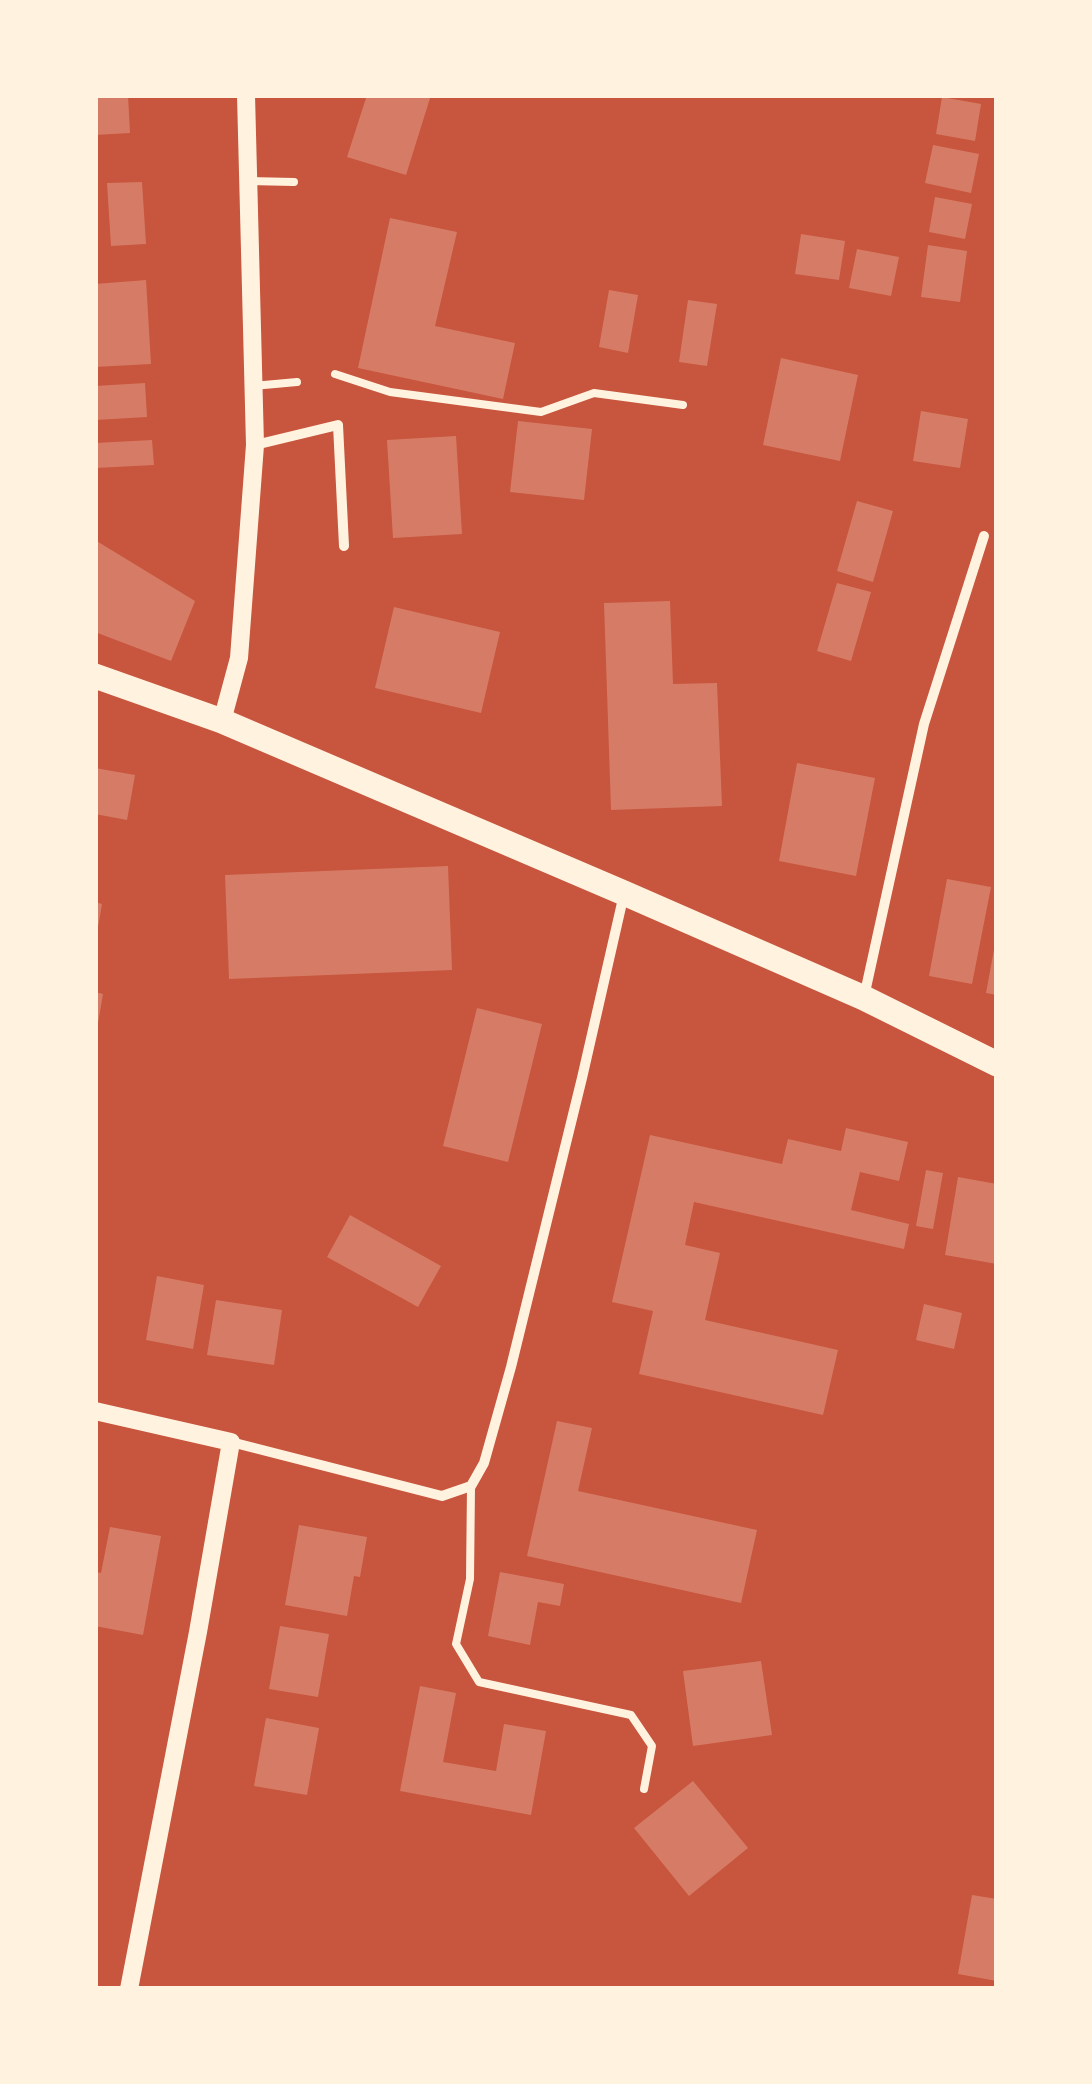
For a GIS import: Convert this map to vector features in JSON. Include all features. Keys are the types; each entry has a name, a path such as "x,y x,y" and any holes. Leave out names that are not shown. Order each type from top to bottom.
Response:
{"main road":[{"path":"95,676 222,721 624,892 864,998 997,1064"}],"street":[{"path":"222,721 239,658 255,445 246,95"},
{"path":"255,445 338,425 344,546"},
{"path":"864,998 924,724 984,536"},
{"path":"95,1410 442,1496 471,1486 484,1463 510,1367 624,892"},
{"path":"129,1989 231,1442"}],"lane":[{"path":"248,181 294,182"},
{"path":"334,374 390,392 540,412 594,393 682,405"},
{"path":"253,386 298,382"},
{"path":"471,1486 470,1579 456,1644 479,1682 630,1715 652,1746 644,1789"}],"building":[{"path":"95,95 128,95 130,133 95,135"},
{"path":"367,95 431,95 406,175 347,157"},
{"path":"942,97 981,104 975,141 936,134"},
{"path":"933,145 979,154 971,193 925,183"},
{"path":"142,182 146,244 111,246 107,183"},
{"path":"935,197 972,204 965,239 929,232"},
{"path":"390,218 457,232 435,326 515,343 503,399 358,368"},
{"path":"801,234 845,241 839,280 795,274"},
{"path":"928,245 967,251 960,302 921,297"},
{"path":"857,249 899,257 891,296 849,288"},
{"path":"146,280 151,364 95,367 95,284"},
{"path":"609,290 638,295 628,353 599,347"},
{"path":"688,300 717,304 707,366 679,362"},
{"path":"781,358 858,375 840,461 763,445"},
{"path":"145,383 147,417 95,420 95,386"},
{"path":"921,411 968,419 960,468 913,461"},
{"path":"518,421 592,429 584,500 510,492"},
{"path":"456,436 462,534 393,538 387,440"},
{"path":"152,440 154,465 95,468 95,443"},
{"path":"857,501 893,511 873,582 837,571"},
{"path":"95,540 195,601 171,661 95,632"},
{"path":"837,583 871,592 851,661 817,651"},
{"path":"670,601 673,684 717,683 722,806 611,810 604,603"},
{"path":"394,607 500,632 481,713 375,688"},
{"path":"797,763 875,778 856,876 779,861"},
{"path":"95,768 135,775 127,820 95,814"},
{"path":"448,866 452,970 229,979 225,875"},
{"path":"947,879 991,887 972,984 929,976"},
{"path":"95,902 102,904 97,933 95,933"},
{"path":"997,945 997,995 986,993"},
{"path":"95,992 103,994 97,1029 95,1029"},
{"path":"477,1008 542,1024 508,1162 443,1146"},
{"path":"846,1128 908,1142 899,1181 860,1172 851,1210 909,1224 904,1249 694,1202 685,1245 720,1253 705,1320 838,1350 823,1415 639,1374 653,1311 612,1302 650,1135 782,1164 788,1139 841,1151"},
{"path":"926,1170 943,1173 933,1229 916,1226"},
{"path":"958,1177 997,1184 997,1264 945,1255"},
{"path":"350,1215 441,1266 418,1307 327,1257"},
{"path":"157,1276 204,1285 193,1349 146,1340"},
{"path":"216,1300 282,1310 274,1365 207,1355"},
{"path":"924,1304 962,1313 954,1349 916,1340"},
{"path":"557,1421 592,1428 578,1491 757,1530 741,1603 527,1556"},
{"path":"299,1525 367,1537 360,1577 354,1576 347,1616 285,1605"},
{"path":"110,1527 161,1536 143,1635 95,1626 95,1572 101,1573"},
{"path":"500,1572 564,1584 560,1606 538,1602 530,1645 488,1636"},
{"path":"280,1626 329,1634 318,1697 269,1689"},
{"path":"761,1661 772,1735 693,1746 683,1671"},
{"path":"420,1686 456,1693 443,1762 496,1771 504,1724 546,1731 531,1815 400,1791"},
{"path":"266,1718 319,1728 307,1795 254,1786"},
{"path":"693,1781 748,1848 689,1896 634,1828"},
{"path":"972,1895 997,1899 997,1981 958,1974"}]}
